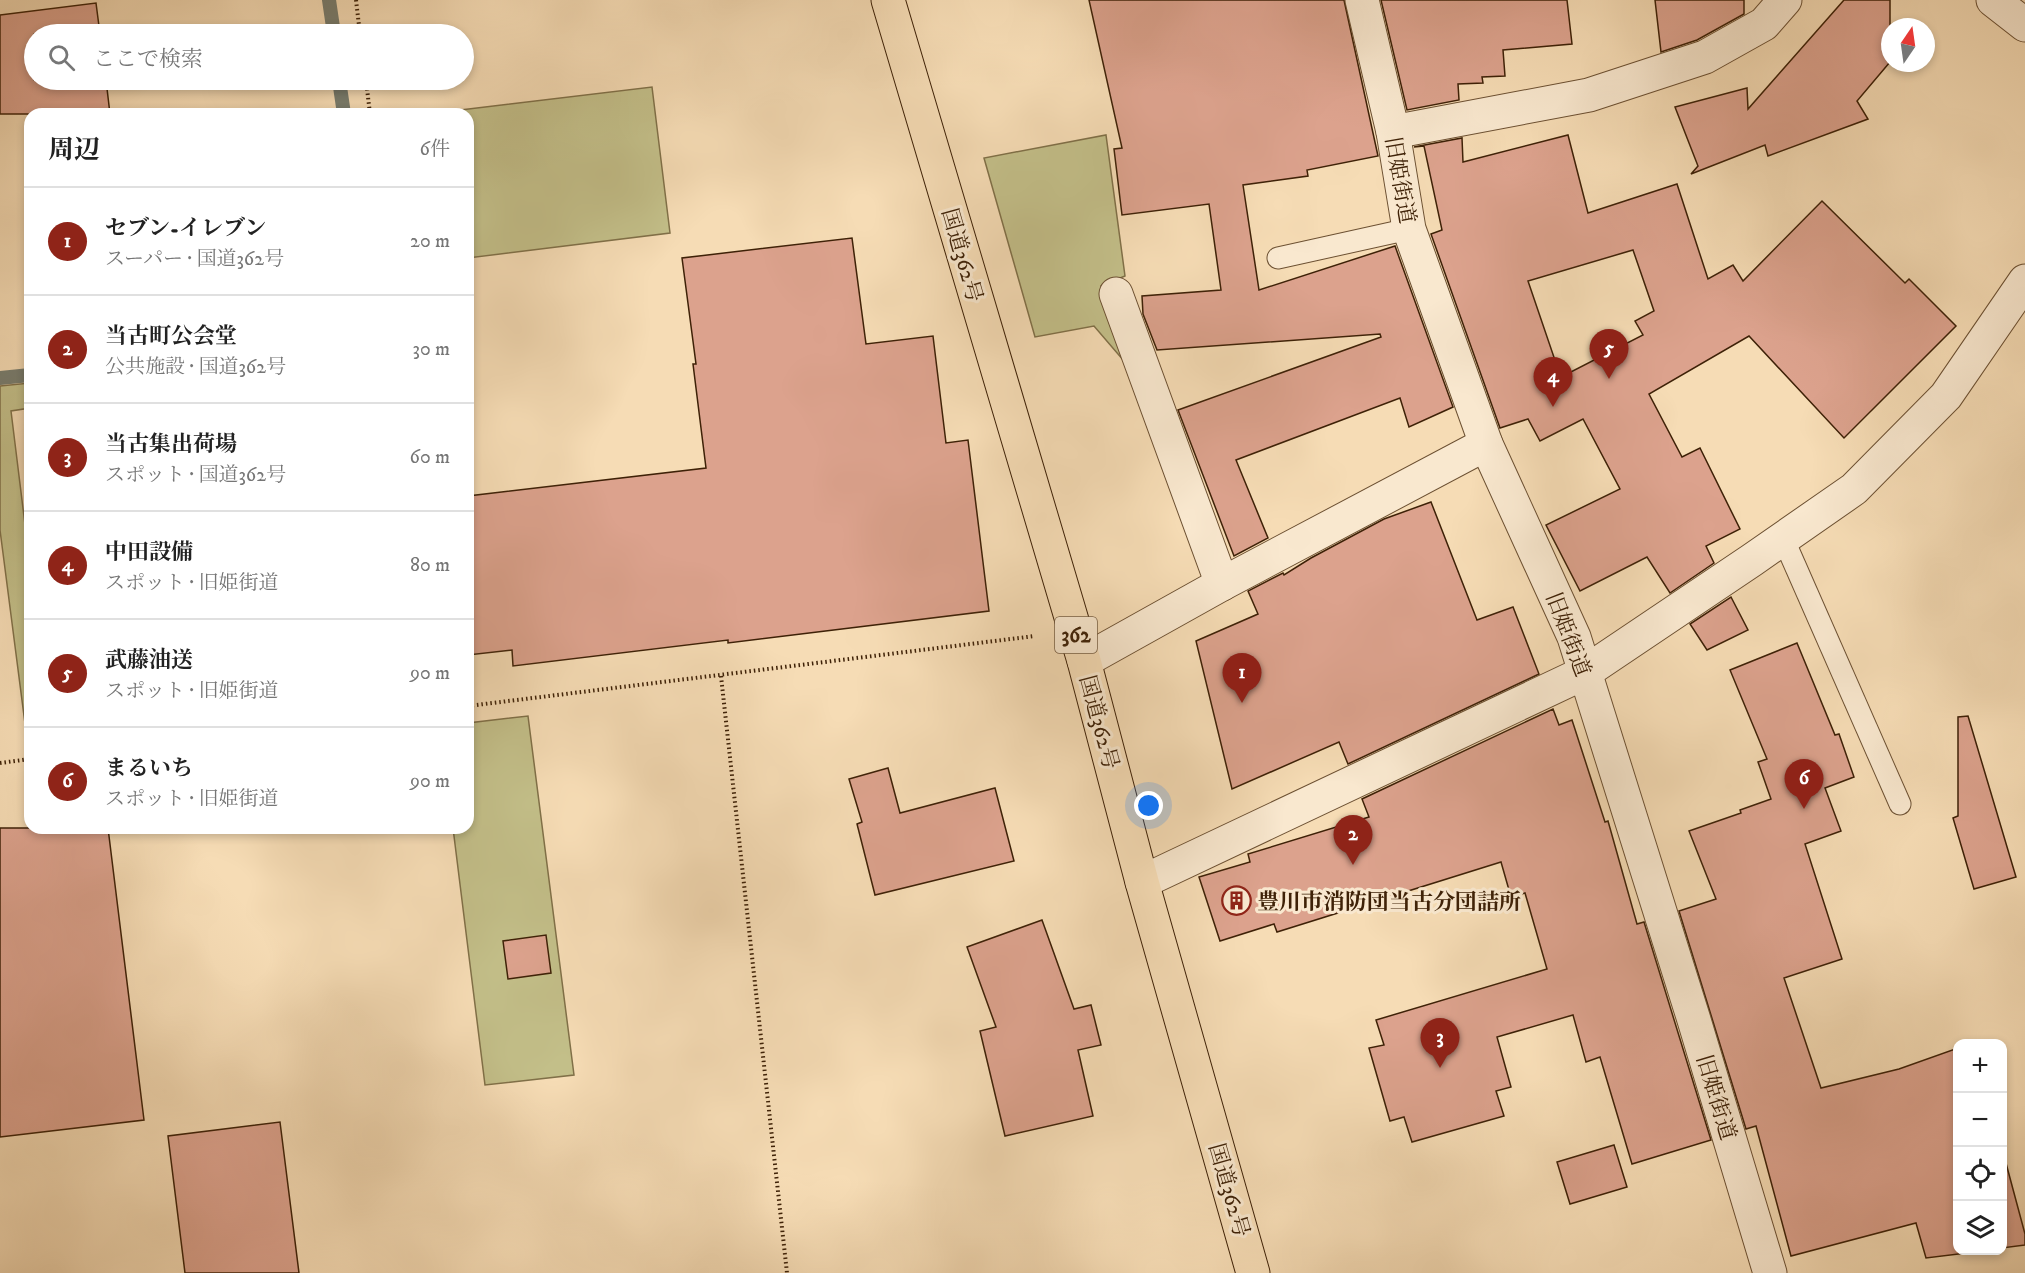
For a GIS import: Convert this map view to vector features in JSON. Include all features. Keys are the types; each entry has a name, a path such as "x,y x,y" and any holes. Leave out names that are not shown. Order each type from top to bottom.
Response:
{"highway":[{"name":"国道362号","path":"888,0 1079,646 1142,882 1253,1273"}],"street":[{"name":"旧姫街道","path":"1362,0 1393,132 1408,229 1486,444 1574,637 1694,1020 1770,1273"},
{"path":"1393,132 1589,95 1705,57 1764,24 1785,0"},
{"path":"1994,0 2025,25"},
{"path":"1142,882 1584,672 1783,538 1854,489 1946,396 2025,281"},
{"path":"1116,294 1222,584"},
{"path":"1079,646 1222,584 1486,444"}],"lane":[{"path":"1278,258 1408,229"},
{"path":"1783,538 1900,804"}],"path":[{"path":"356,0 359,24"},
{"path":"367,90 369,108"},
{"path":"474,705 721,676 1079,646"},
{"path":"721,676 787,1273"},
{"path":"0,763 24,760"}],"shaded area":[{"path":"652,87 670,233 474,257 474,108"},
{"path":"1106,135 1125,276 1101,286 1136,375 1094,326 1035,337 984,158"},
{"path":"24,384 24,409 11,411 24,516 24,716 0,530 0,386"},
{"path":"528,716 574,1075 485,1085 454,834 474,834 474,722"}],"building":[{"path":"1089,0 1344,0 1378,156 1307,170 1308,176 1243,185 1259,290 1395,246 1453,407 1409,427 1400,398 1236,460 1268,538 1234,556 1178,410 1381,337 1380,334 1157,350 1143,314 1142,296 1221,290 1209,204 1122,215 1114,149 1122,148"},
{"path":"1381,0 1567,0 1572,44 1503,50 1505,76 1482,77 1483,83 1458,84 1459,100 1407,110"},
{"path":"1655,0 1744,0 1744,14 1697,40 1661,52"},
{"path":"1844,0 1890,0 1890,18 1881,18 1882,72 1857,101 1868,119 1768,156 1765,145 1691,174 1698,166 1675,107 1747,88 1748,109"},
{"path":"96,3 99,24 24,24 24,90 107,90 109,108 24,108 24,114 0,114 0,15"},
{"path":"1568,135 1588,213 1677,184 1708,279 1733,265 1743,281 1822,201 1905,283 1909,279 1956,326 1844,438 1749,336 1649,394 1682,457 1700,448 1740,529 1706,546 1714,563 1670,593 1647,557 1580,591 1546,525 1620,489 1583,419 1540,441 1528,419 1500,428 1431,234 1442,230 1424,146 1414,147 1462,138 1463,162","holes":["1633,250 1654,311 1635,321 1643,335 1567,374 1566,372 1560,375 1528,281"]},
{"path":"852,238 866,344 933,336 946,443 968,440 989,611 728,643 728,640 513,666 512,650 474,654 474,495 706,468 693,364 696,364 682,258"},
{"path":"1431,502 1477,620 1513,607 1539,674 1348,764 1339,742 1232,789 1196,641 1258,614 1248,591 1283,573 1284,575 1384,519"},
{"path":"1731,597 1748,630 1707,650 1690,624"},
{"path":"1797,643 1835,735 1839,734 1854,777 1825,788 1841,831 1805,844 1842,959 1784,978 1821,1088 1899,1069 1953,1050 1953,1255 1926,1258 1916,1223 1791,1256 1756,1126 1746,1129 1679,911 1716,899 1689,831 1741,813 1740,810 1771,799 1758,762 1767,759 1730,670"},
{"path":"1553,709 1559,725 1572,720 1605,822 1608,821 1637,924 1644,922 1711,1140 1632,1164 1600,1057 1586,1062 1573,1015 1497,1037 1511,1087 1496,1091 1504,1116 1412,1142 1404,1117 1390,1121 1369,1048 1384,1045 1376,1020 1547,969 1525,893 1511,897 1501,862 1277,932 1274,924 1220,941 1199,877 1250,862 1248,854 1369,817 1362,799"},
{"path":"1968,716 2016,877 1974,889 1953,818 1958,816 1958,717"},
{"path":"888,768 900,813 995,788 1014,861 875,895 857,824 862,822 849,779"},
{"path":"0,828 24,828 24,834 109,834 144,1120 0,1137"},
{"path":"1042,920 1074,1009 1091,1005 1101,1045 1078,1050 1093,1116 1005,1136 980,1031 996,1027 967,947"},
{"path":"546,935 551,973 508,979 503,941"},
{"path":"280,1122 299,1273 185,1273 168,1136"},
{"path":"1614,1145 1627,1187 1570,1204 1557,1162"},
{"path":"2007,1167 2025,1234 2025,1245 2007,1247"}],"waterway":[{"path":"329,0 333,24"},
{"path":"340,90 343,108"},
{"path":"0,378 24,376"}],"place":[{"name":"武藤油送","path":"1609,379"},
{"name":"中田設備","path":"1553,407"},
{"name":"セブン-イレブン","path":"1242,703"},
{"name":"まるいち","path":"1804,809"},
{"name":"当古町公会堂","path":"1353,865"},
{"name":"豊川市消防団当古分団詰所","path":"1236,901"},
{"name":"当古集出荷場","path":"1440,1068"}]}
